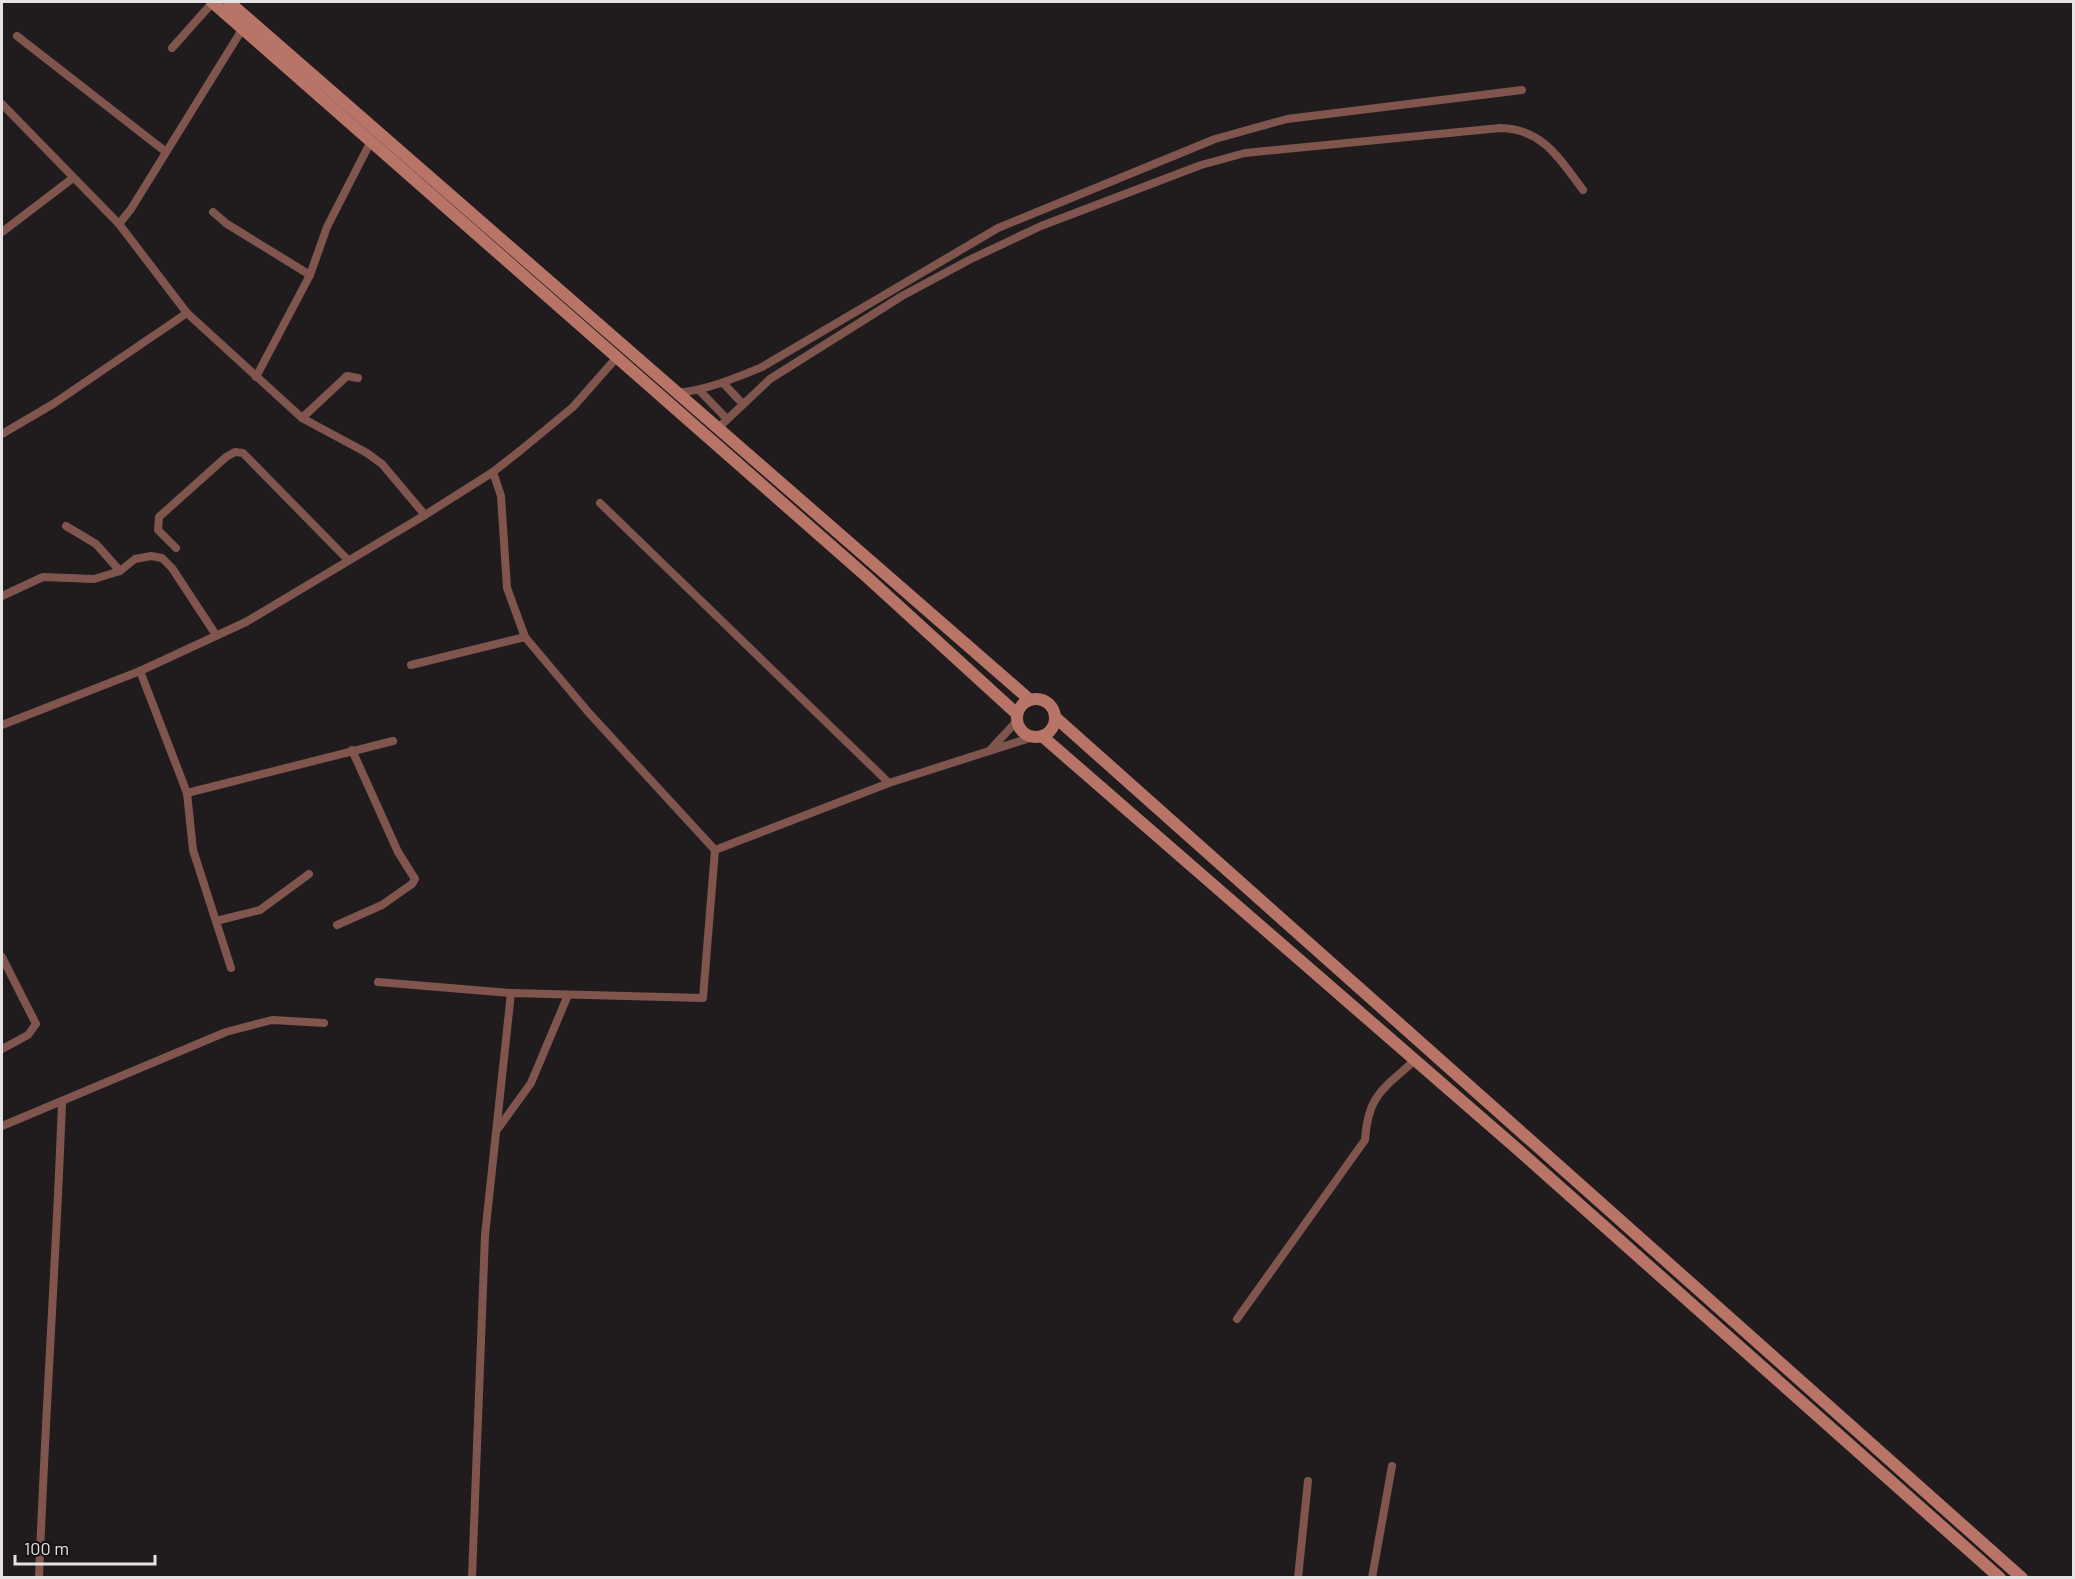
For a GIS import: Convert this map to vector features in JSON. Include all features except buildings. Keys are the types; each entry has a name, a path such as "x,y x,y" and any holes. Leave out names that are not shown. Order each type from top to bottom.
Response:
{"street":[{"path":"172,48 213,2 618,356 980,677 1017,717 1022,731 1037,736 1414,1060 2000,1578"},
{"path":"229,2 1030,700"},
{"path":"119,224 243,28"},
{"path":"16,36 166,152"},
{"path":"675,393 699,390 723,383 762,367 998,228 1215,139 1287,119 1522,90"},
{"path":"2,104 119,224 187,313 302,418 367,453 382,464 425,515"},
{"path":"717,429 770,378 902,296 971,259 1041,226 1201,165 1245,153 1500,128 1521,128 1556,155 1584,190"},
{"path":"256,377 310,275 327,227 371,141"},
{"path":"2,232 73,178"},
{"path":"213,212 226,224 310,275"},
{"path":"2,434 53,404 187,313"},
{"path":"2,725 140,671 246,622 425,515 493,472 573,407 618,356"},
{"path":"302,418 347,376 358,378"},
{"path":"723,383 743,404"},
{"path":"699,390 727,419"},
{"path":"176,548 158,530 159,517 226,456 235,452 243,453 348,560"},
{"path":"378,982 511,993 703,998 715,850 589,713 525,636 507,588 501,496 493,472"},
{"path":"600,503 889,783"},
{"path":"66,526 96,544 120,571"},
{"path":"2,596 43,577 94,579 120,571 135,559 151,556 162,558 172,568 216,635"},
{"path":"411,665 525,636"},
{"path":"140,671 187,793 193,850 231,968"},
{"path":"715,850 889,783 1037,736 1053,726 1055,717 1052,707 1044,701 1030,700 1024,703 1017,717 991,749"},
{"path":"1055,717 2022,1578"},
{"path":"187,793 393,741"},
{"path":"337,925 382,905 412,884 414,879 398,852 352,750"},
{"path":"216,921 260,910 309,874"},
{"path":"2,957 36,1024 28,1035 2,1049"},
{"path":"472,1578 485,1235 511,993"},
{"path":"496,1130 531,1083 568,995"},
{"path":"2,1126 62,1103 226,1032 272,1020 324,1023"},
{"path":"1237,1319 1365,1140 1367,1116 1375,1096 1414,1060"},
{"path":"39,1578 62,1103"},
{"path":"1372,1578 1392,1466"},
{"path":"1298,1578 1308,1481"}]}
